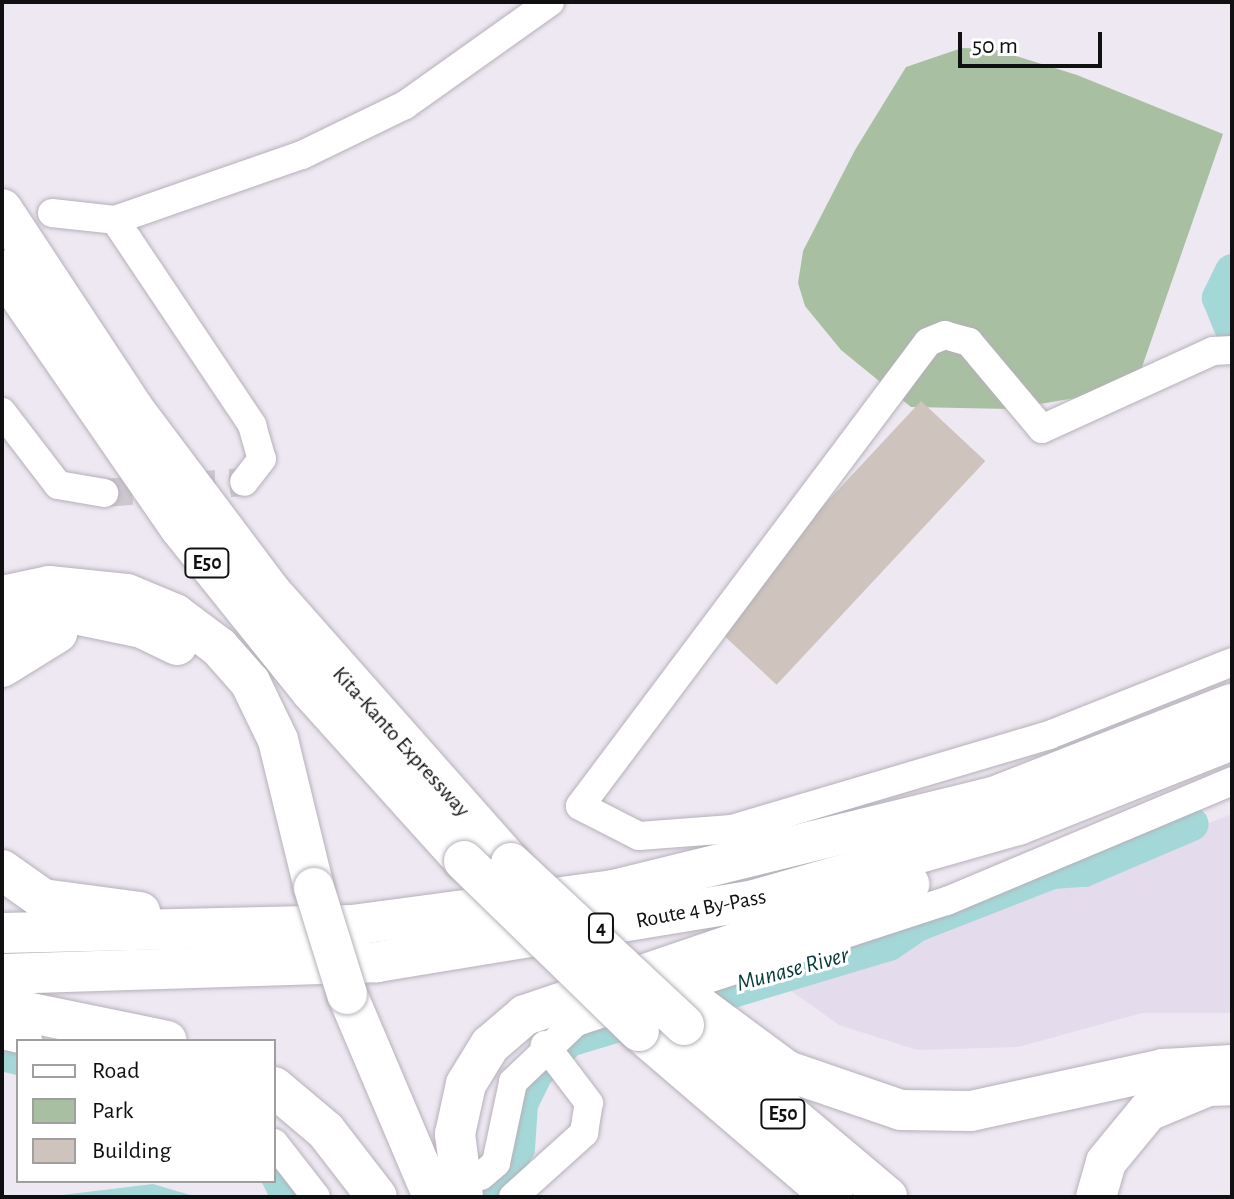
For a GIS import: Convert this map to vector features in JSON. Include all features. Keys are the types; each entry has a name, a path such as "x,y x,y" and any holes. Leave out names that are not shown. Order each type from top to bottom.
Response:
{"highway":[{"name":"Kita-Kanto Expressway","path":"2,209 143,421 341,676 520,860 693,1016"},
{"name":"Kita-Kanto Expressway","path":"2,270 180,528 453,857 629,1033 833,1197"},
{"path":"2,596 49,586 100,588 152,604 196,628 237,665 278,740 305,889"},
{"path":"2,611 49,586"},
{"path":"2,631 74,614 107,620 166,639 229,692 257,745 337,994 412,1197"},
{"path":"2,667 35,641 107,620"},
{"path":"1078,767 1232,686"},
{"name":"Route 4 By-Pass","path":"2,933 240,932 352,925 614,890 885,826 1078,767 1232,704"},
{"name":"Route 4 By-Pass","path":"2,974 288,970 468,950 754,900 1018,825 1180,764 1232,740"},
{"path":"1180,764 1232,750"},
{"path":"472,1186 455,1134 466,1084 490,1045 525,1015 909,884 1018,825"},
{"path":"2,870 43,899 190,916 240,932"},
{"path":"337,994 433,1197"},
{"path":"2,1007 157,1039"},
{"path":"693,1016 787,1071 901,1110 971,1111 1163,1069 1232,1065"},
{"name":"E50","path":"693,1016 887,1197"},
{"path":"629,1033 794,1197"},
{"path":"1096,1197 1106,1162 1148,1111 1208,1086 1232,1085"},
{"path":"276,1089 326,1131 377,1197"}],"street":[{"path":"52,213 115,220 302,155 405,105 550,2"},
{"path":"115,220 252,425 262,459 244,482"},
{"path":"1232,350 1213,351 1042,429 969,342 945,335 928,342 580,806 639,836 732,829 1049,735 1232,662"},
{"path":"2,412 58,485 104,493"},
{"path":"472,1186 496,1163 513,1082 545,1045 576,1022 947,901 1232,781"},
{"path":"876,787 885,826"},
{"path":"513,1197 584,1133 589,1103 545,1045"},
{"path":"276,1146 316,1197"}],"shaded area":[{"path":"1232,814 1232,1013 1142,1013 1018,1047 917,1050 839,1025 780,983 894,948"},
{"path":"153,1184 197,1197 59,1197 62,1195"}],"green space":[{"path":"962,48 993,49 1077,75 1223,134 1141,370 1081,397 1010,409 911,407 841,350 805,306 798,283 803,251 855,150 906,67"}],"building":[{"path":"921,401 985,461 777,685 712,625"}],"waterway":[{"name":"Munase River","path":"1232,271 1219,298 1232,331"},
{"name":"Munase River","path":"475,1197 496,1185 518,1148 521,1104 536,1073 569,1040 889,944 917,925 1052,872 1084,870 1192,824"},
{"name":"Munase River","path":"2,1054 16,1058"},
{"name":"Munase River","path":"276,1173 288,1197"}],"tunnel":[{"path":"104,493 244,482"}]}
